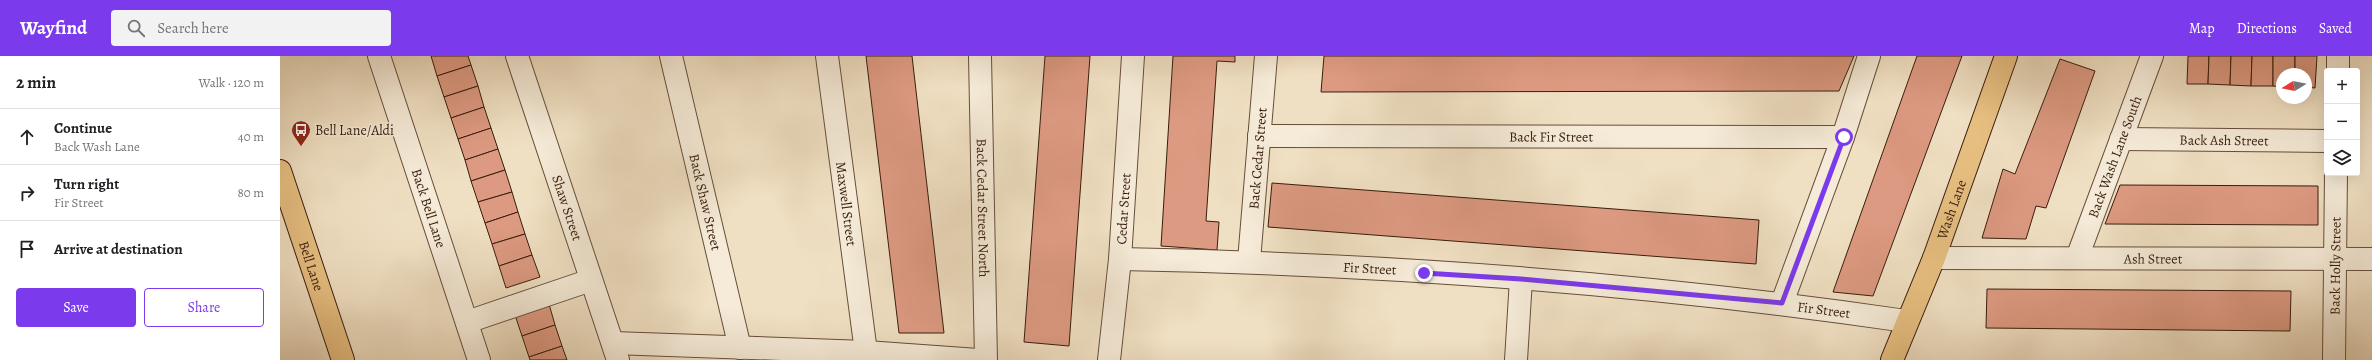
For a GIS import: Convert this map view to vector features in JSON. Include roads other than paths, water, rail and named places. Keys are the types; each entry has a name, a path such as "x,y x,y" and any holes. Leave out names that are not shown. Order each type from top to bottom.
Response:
{"main road":[{"name":"Wash Lane","path":"1892,360 1906,321 1934,258 2006,56"},
{"name":"Bell Lane","path":"280,171 343,360"}],"street":[{"name":"Back Bell Lane","path":"379,56 479,360"},
{"name":"Shaw Street","path":"517,56 616,352"},
{"name":"Back Shaw Street","path":"671,56 740,348"},
{"name":"Maxwell Street","path":"827,56 866,352"},
{"name":"Back Cedar Street North","path":"980,56 986,360"},
{"name":"Cedar Street","path":"1108,360 1120,259 1133,56"},
{"name":"Back Cedar Street","path":"1249,261 1266,56"},
{"path":"1782,303 1844,137 1870,56"},
{"name":"Back Wash Lane South","path":"2077,258 2152,56"},
{"path":"2338,56 2338,68"},
{"name":"Back Fir Street","path":"1259,136 1844,137"},
{"name":"Back Ash Street","path":"2121,139 2324,141"},
{"name":"Back Holly Street","path":"2334,360 2336,176"},
{"name":"Ash Street","path":"1934,258 2372,259"},
{"name":"Fir Street","path":"1120,259 1249,261 1521,279 1782,303 1906,321"},
{"path":"1516,360 1521,279"},
{"path":"467,322 591,280"},
{"path":"616,352 740,348 866,352 978,360"}],"place":[{"name":"Bell Lane/Aldi","path":"301,147"}]}
